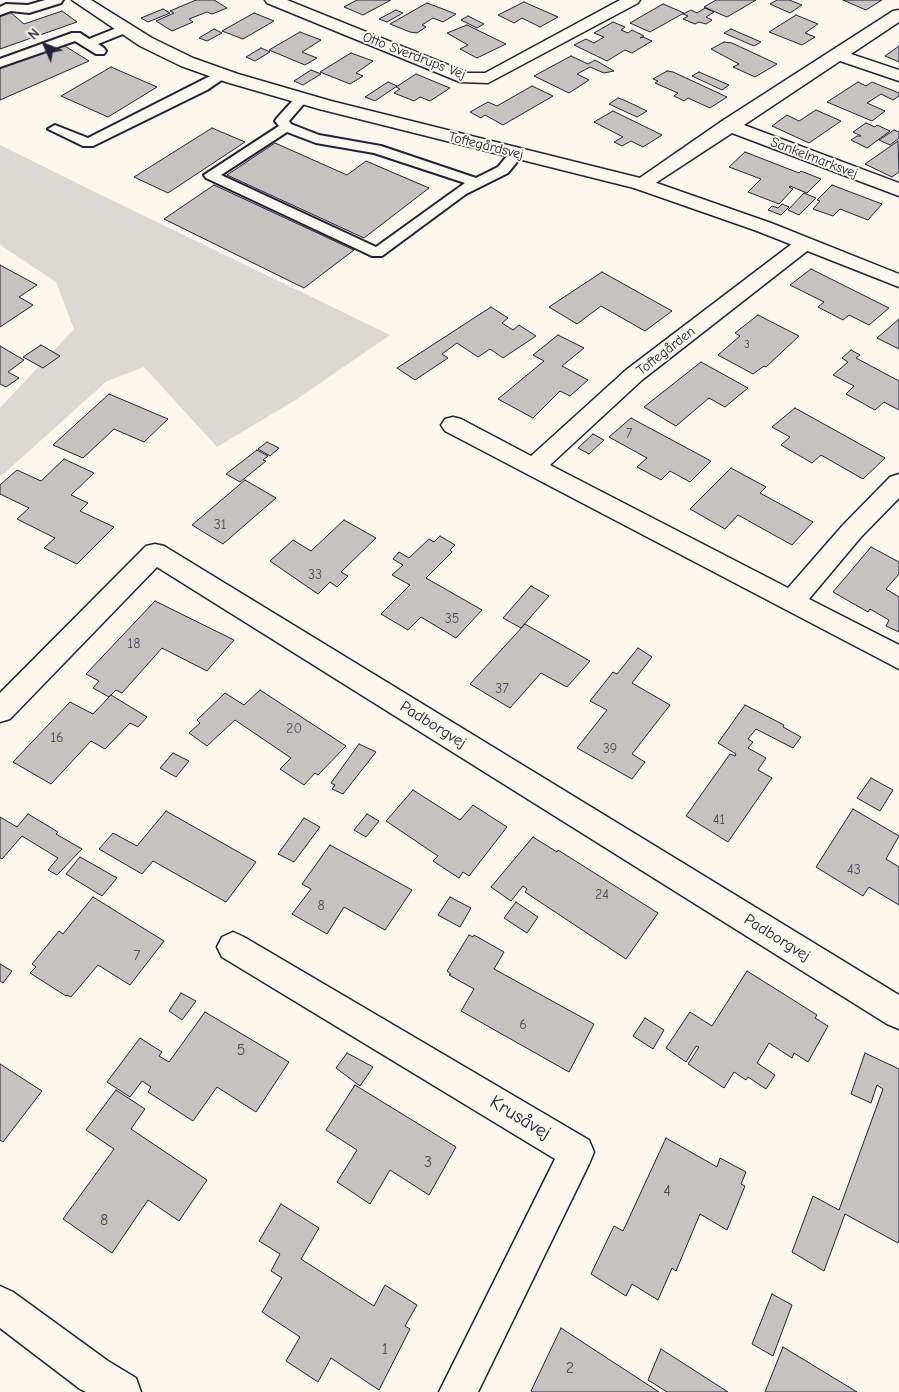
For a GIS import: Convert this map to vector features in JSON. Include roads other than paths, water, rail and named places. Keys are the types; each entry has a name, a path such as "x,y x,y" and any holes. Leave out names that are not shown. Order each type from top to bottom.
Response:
{"street":[{"name":"Toftegårdsvej","path":"80,0 124,29 187,62 302,99 641,184 764,227 899,281"},
{"name":"Otto Sverdrups Vej","path":"273,0 466,78 488,78 632,0"},
{"path":"641,184 728,125 899,15"},
{"path":"838,55 899,76"},
{"name":"Sankelmarksvej","path":"728,125 899,190"},
{"name":"Toftegården","path":"534,467 634,376 804,244"},
{"path":"453,425 899,658"},
{"path":"792,602 852,531 899,483"},
{"name":"Padborgvej","path":"0,711 155,553 899,1013"},
{"name":"Krusåvej","path":"233,947 577,1152 458,1392"},
{"path":"0,1305 94,1375 122,1392"}],"lane":[{"path":"0,11 10,8 29,9 56,0"},
{"path":"88,44 124,29"},
{"path":"0,64 76,36 100,51"},
{"path":"55,129 88,143 202,87 222,74"},
{"path":"302,99 282,120 286,127 316,139 376,149 478,183"},
{"path":"286,127 211,175 377,253 460,191 502,170 517,154"}]}
